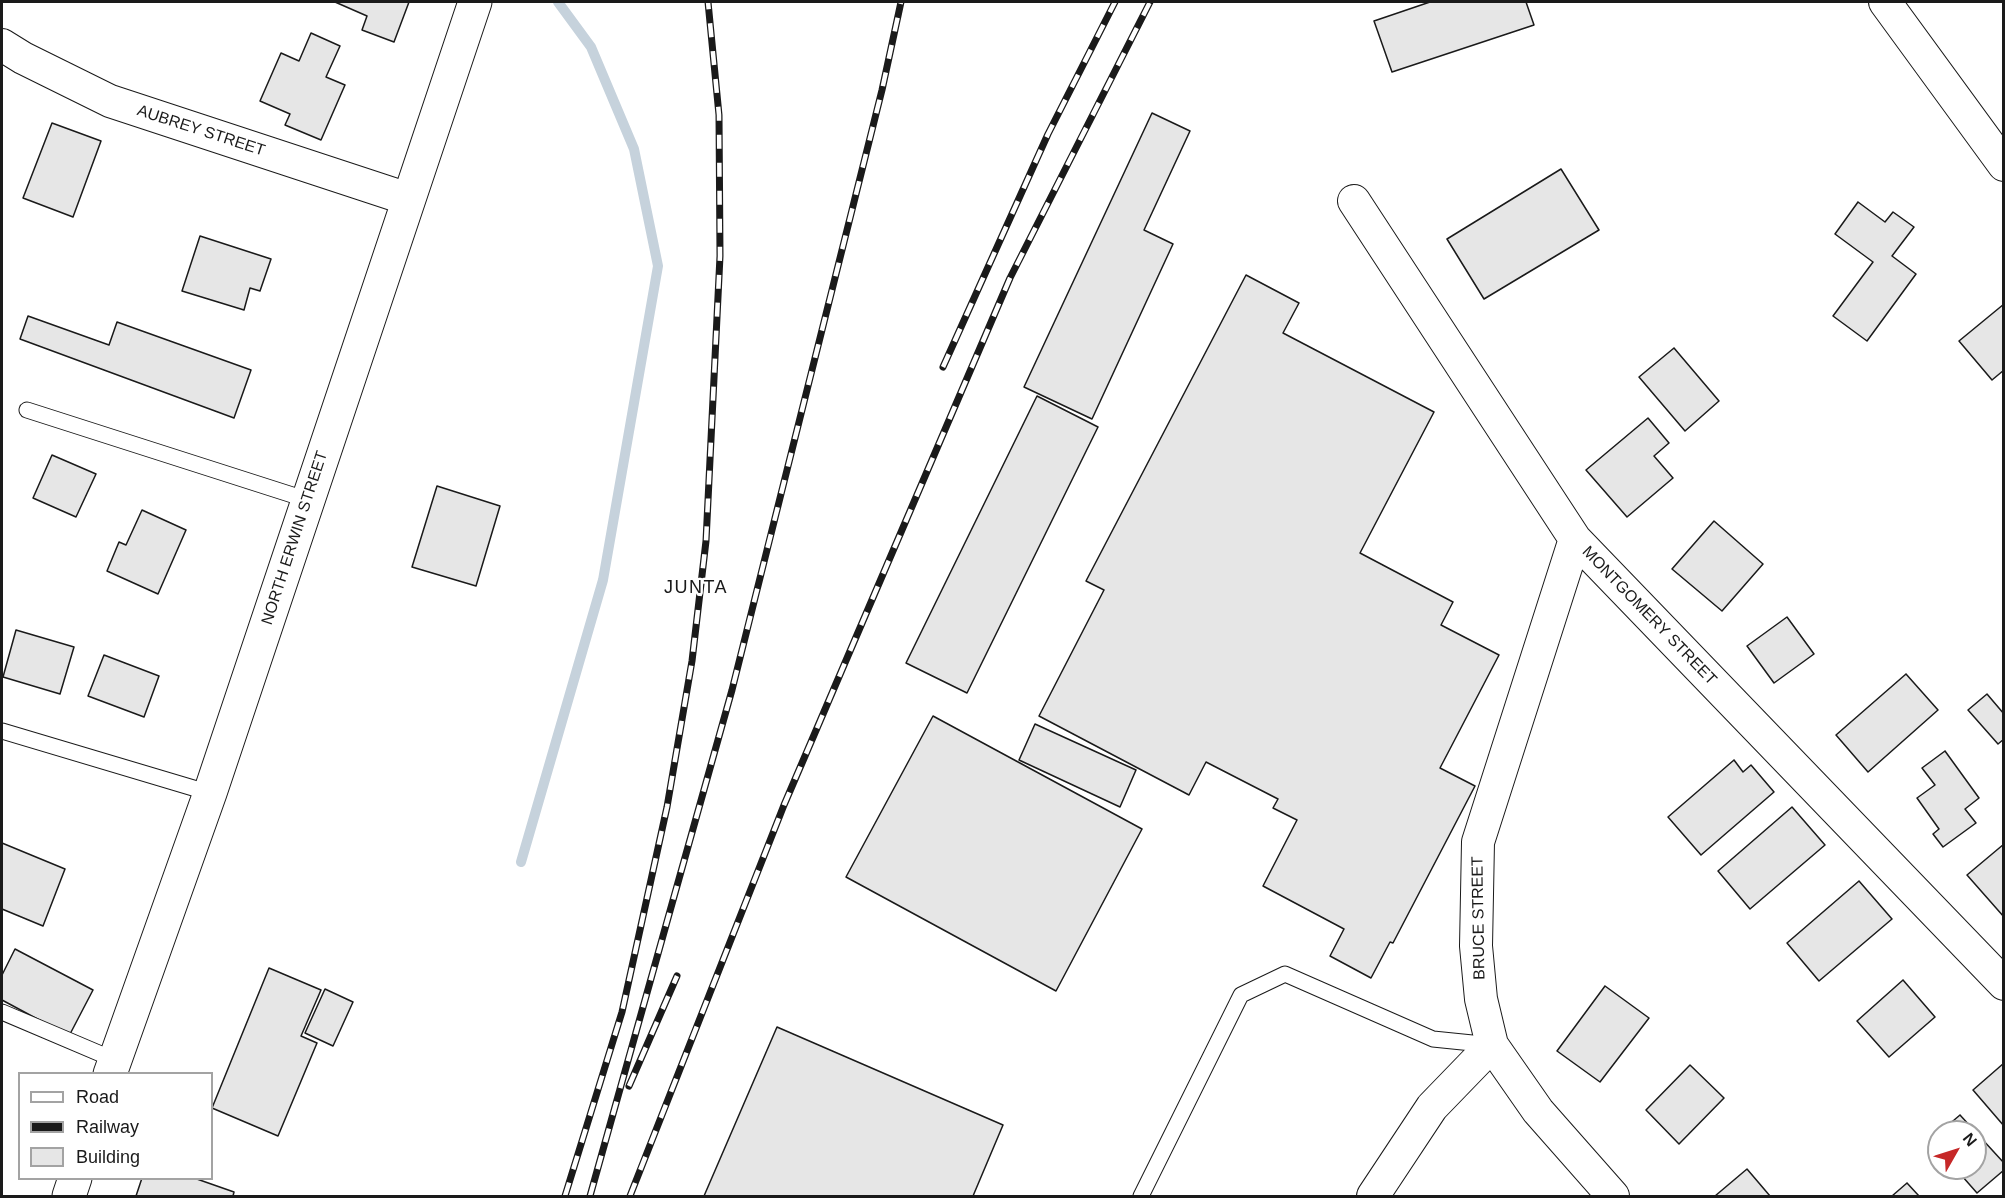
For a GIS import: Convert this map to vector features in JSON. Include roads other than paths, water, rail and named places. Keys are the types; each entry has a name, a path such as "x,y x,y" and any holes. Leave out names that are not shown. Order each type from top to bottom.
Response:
{"street":[{"name":"NORTH ERWIN STREET","path":"112,1067 210,793 475,2"},
{"path":"1885,2 2004,165"},
{"name":"AUBREY STREET","path":"2,45 23,58 110,101 408,199"},
{"name":"MONTGOMERY STREET","path":"1354,201 1575,539 2004,984"},
{"name":"BRUCE STREET","path":"1492,1045 1482,999 1476,946 1478,842 1575,539"},
{"path":"1373,1197 1432,1107 1492,1045 1538,1111 1613,1197"},
{"path":"69,1197 75,1180"}],"lane":[{"path":"27,410 308,500"},
{"path":"2,731 210,793"},
{"path":"1141,1197 1241,995 1285,974 1433,1039 1492,1045"},
{"path":"2,1012 112,1067"}],"waterway":[{"path":"521,862 603,580 658,266 634,149 591,47 558,2"}],"railway":[{"path":"565,1196 622,1012 667,807 692,661 706,541 720,256 719,115 708,2"},
{"path":"590,1196 732,690 882,90 901,2"},
{"path":"943,367 1048,134 1115,2"},
{"path":"630,1196 784,805 1010,278 1150,2"},
{"path":"629,1086 677,976"}],"district":[{"name":"JUNTA","path":"696,588"}]}
